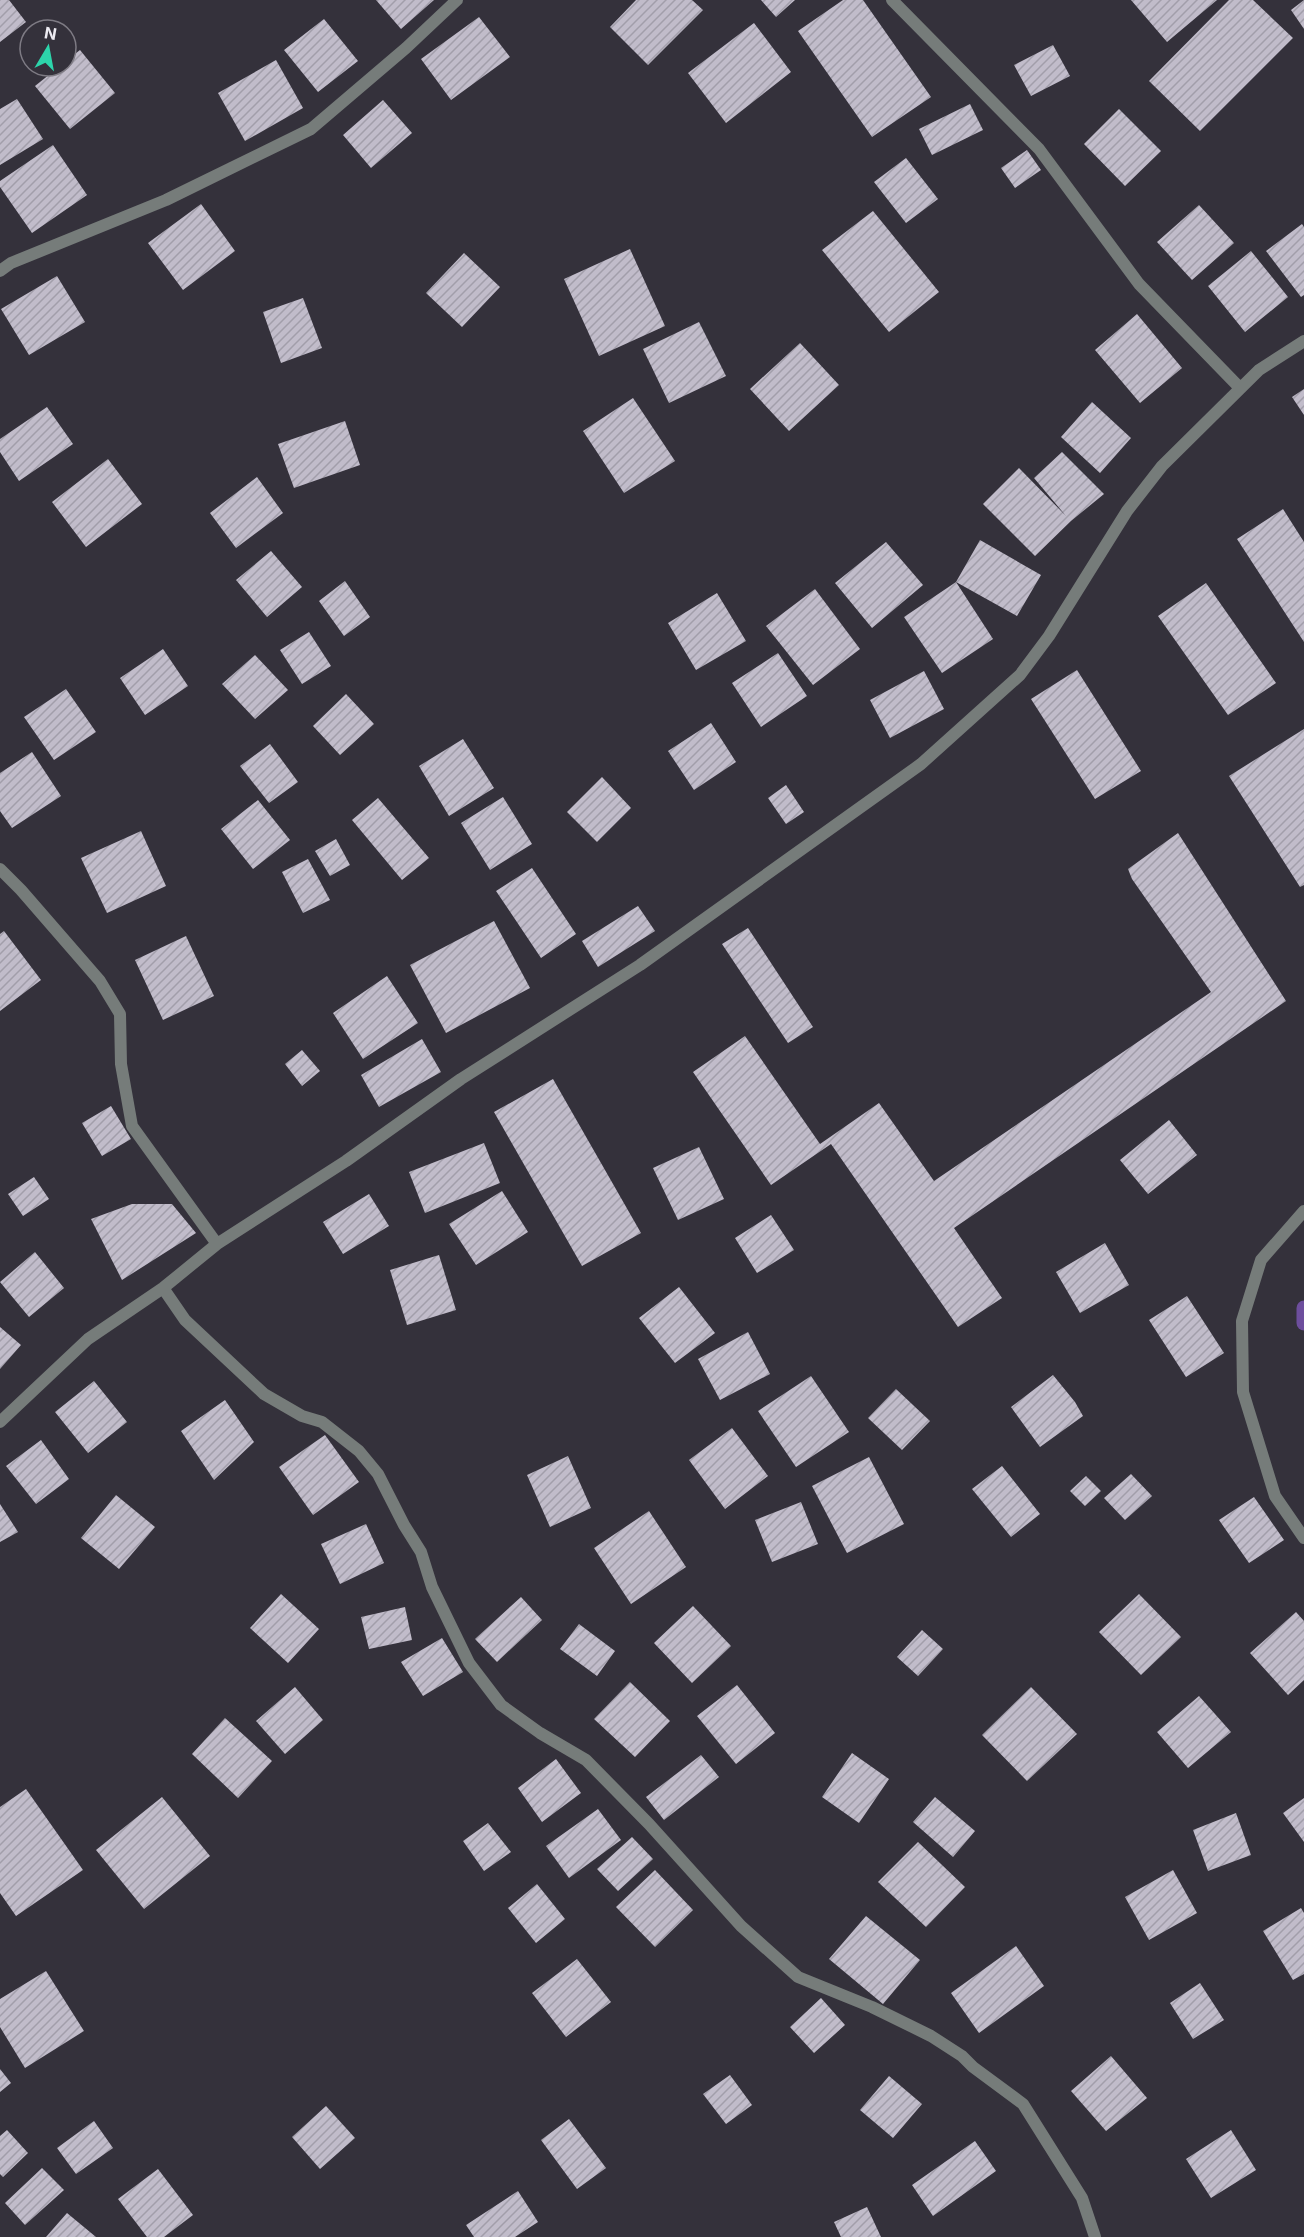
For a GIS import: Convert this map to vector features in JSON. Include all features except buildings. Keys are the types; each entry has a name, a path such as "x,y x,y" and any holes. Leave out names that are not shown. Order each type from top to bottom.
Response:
{"street":[{"path":"0,271 12,263 166,200 311,129 406,48 457,0"},
{"path":"892,0 1039,149 1138,284 1240,388"},
{"path":"0,1422 88,1340 163,1288 217,1244 346,1161 461,1078 640,965 921,764 1020,675 1049,636 1127,511 1162,466 1259,370 1304,341"},
{"path":"0,869 100,981 120,1014 121,1064 132,1126 217,1244"},
{"path":"1304,1211 1261,1260 1242,1321 1243,1392 1275,1496 1304,1538"},
{"path":"163,1288 185,1320 264,1394 302,1416 322,1422 359,1451 378,1474 404,1525 421,1552 432,1587 469,1663 501,1705 540,1733 586,1760 649,1824 741,1926 798,1977 872,2007 931,2036 962,2056 973,2067 1023,2104 1082,2198 1095,2237"}],"waterway":[{"path":"1304,1308 1304,1323"}]}
